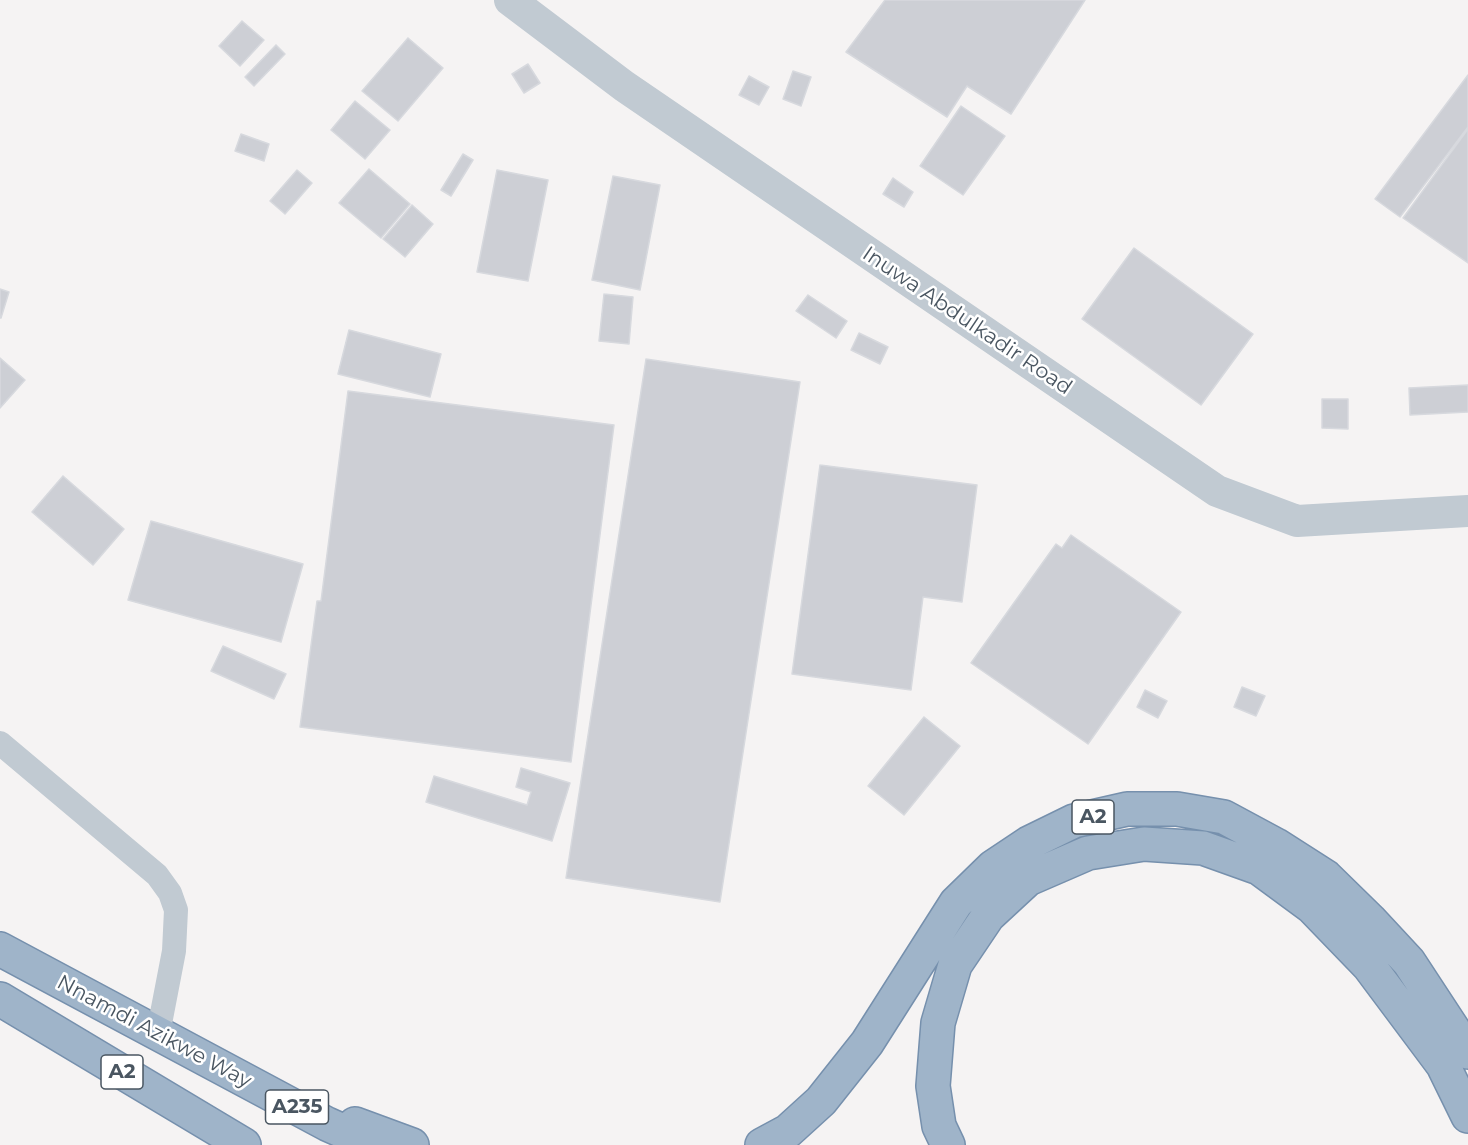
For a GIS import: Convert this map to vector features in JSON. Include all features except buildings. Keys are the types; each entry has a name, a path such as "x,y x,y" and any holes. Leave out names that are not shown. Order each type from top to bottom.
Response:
{"highway":[{"name":"A2","path":"762,1145 788,1131 822,1101 867,1043 956,903 993,867 1029,843 1074,821 1127,810 1177,809 1224,817 1276,845 1326,877 1370,920 1408,962 1468,1052"},
{"path":"948,1145 939,1126 933,1086 938,1023 955,965 988,916 1028,879 1088,853 1144,844 1203,848 1259,868 1312,907 1369,966 1443,1065 1468,1116"},
{"name":"Nnamdi Azikwe Way","path":"0,949 327,1124 374,1145"},
{"name":"A2","path":"0,999 244,1145"},
{"name":"A2","path":"222,1066 378,1135 412,1145"}],"street":[{"name":"Inuwa Abdulkadir Road","path":"510,0 624,86 1217,491 1297,520 1468,511"},
{"path":"0,743 157,875 170,892 176,910 174,951 158,1034"}]}
